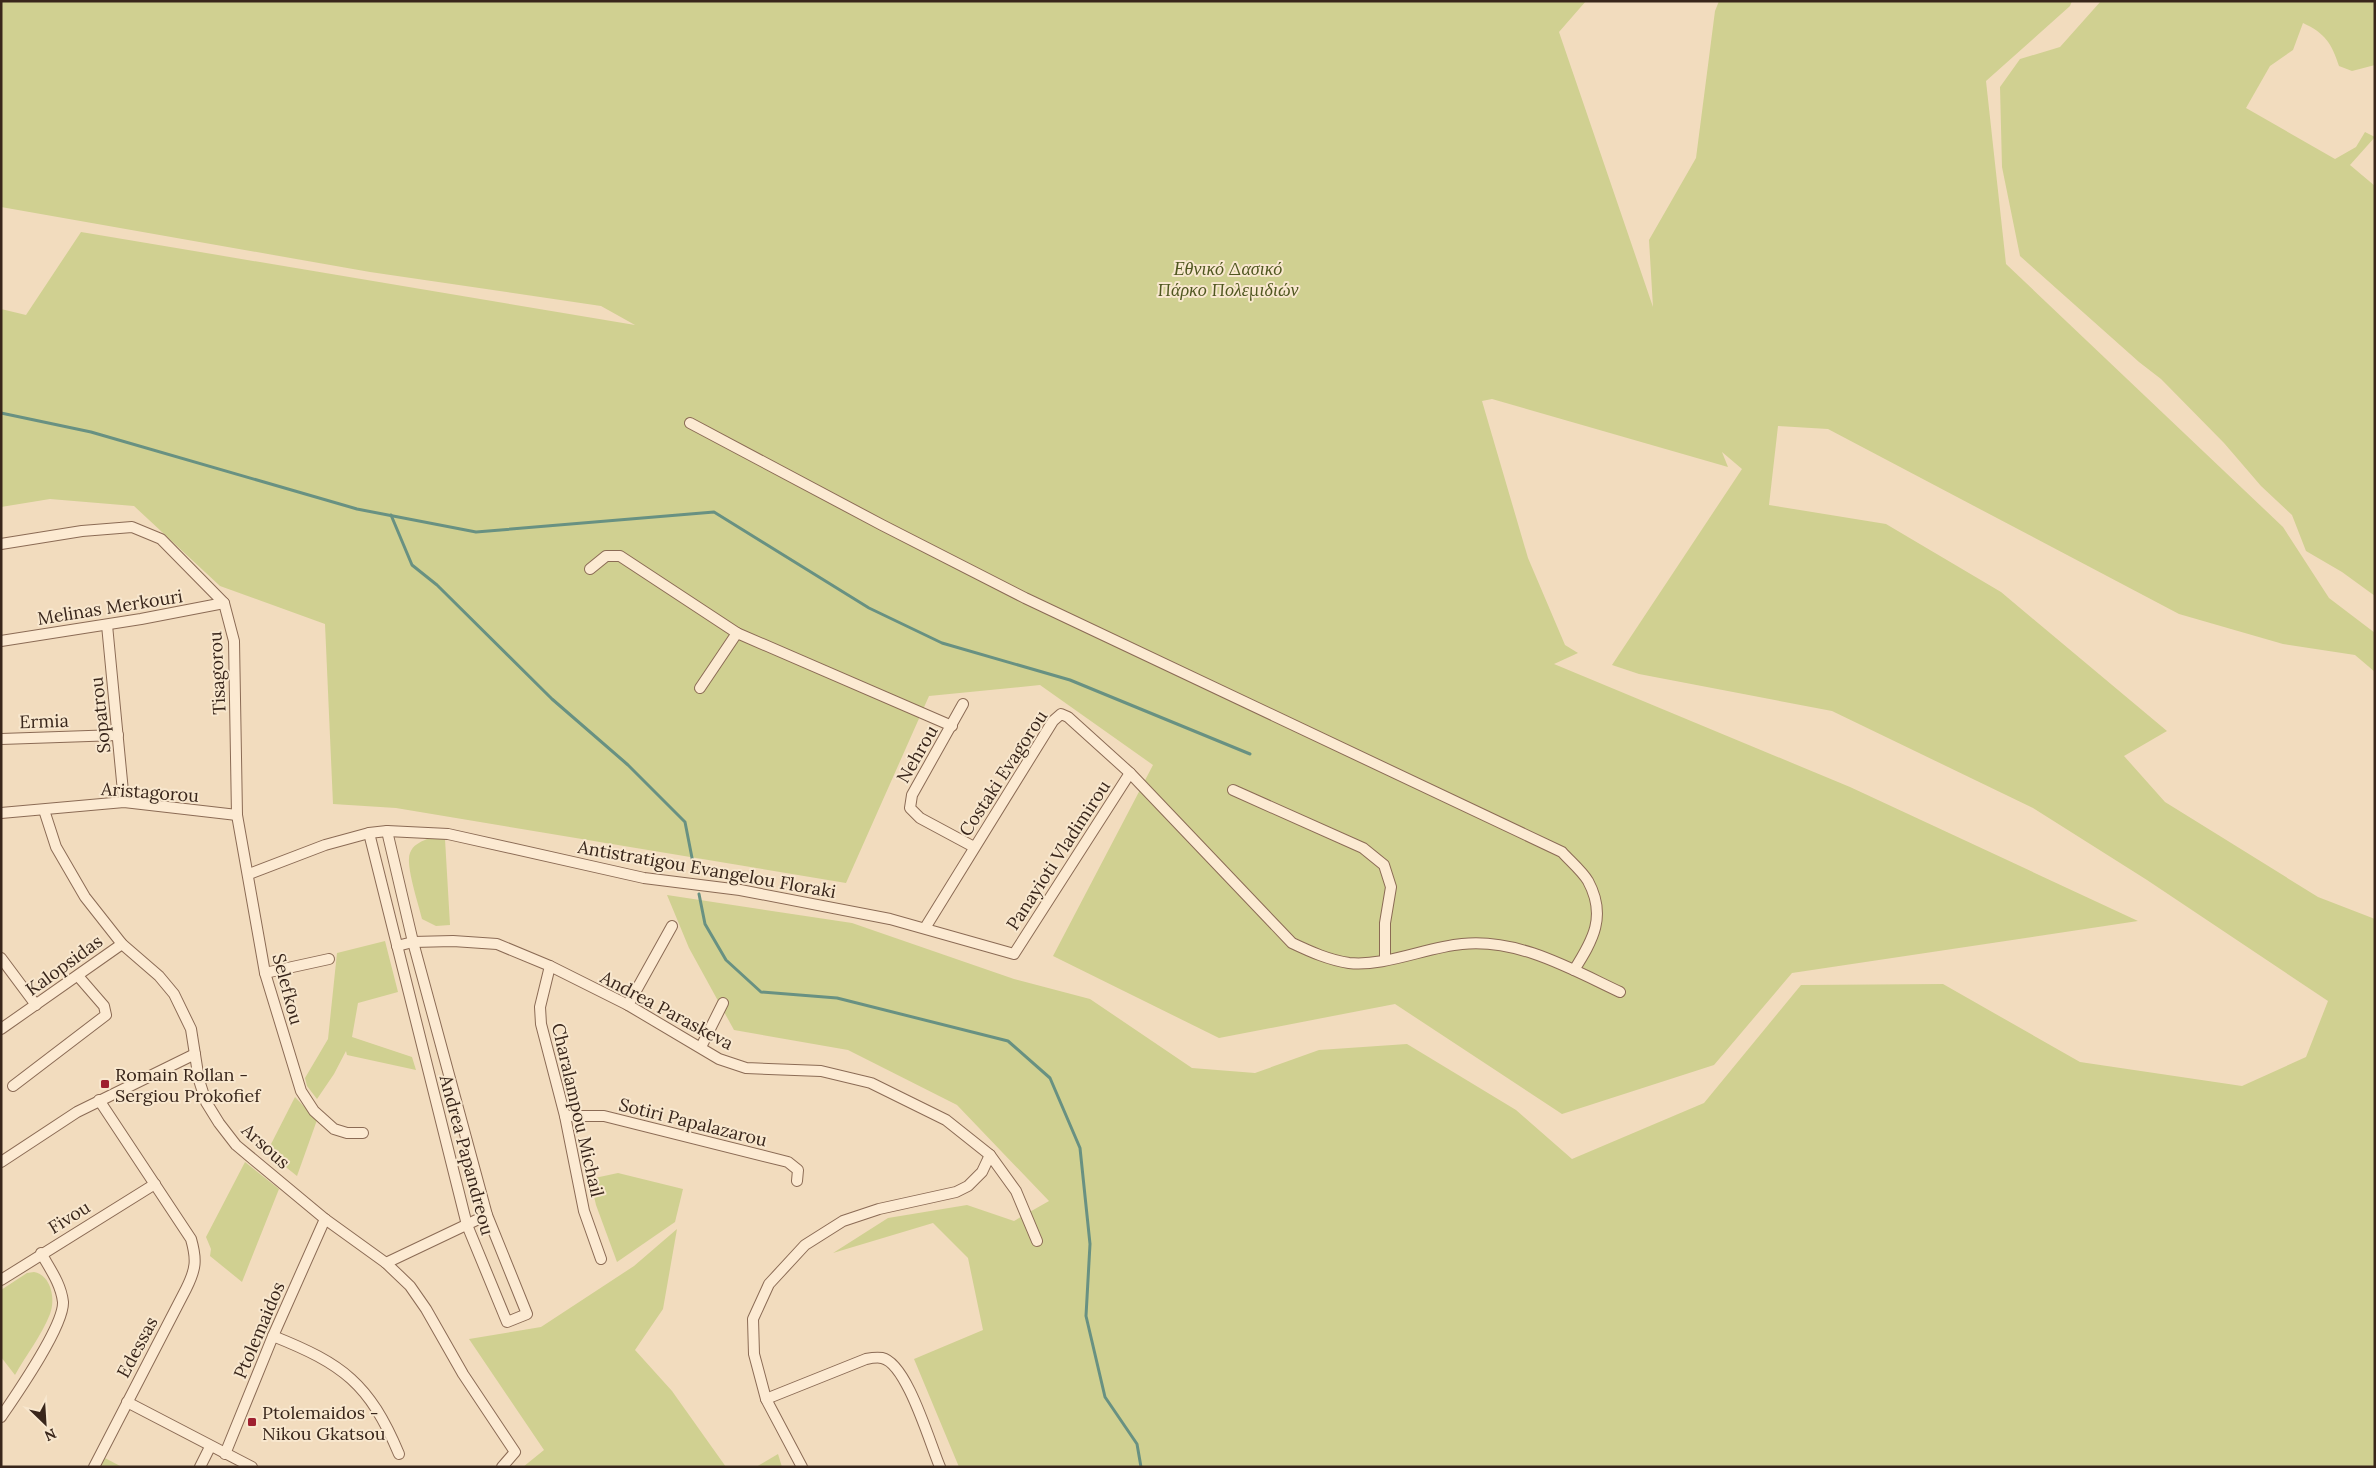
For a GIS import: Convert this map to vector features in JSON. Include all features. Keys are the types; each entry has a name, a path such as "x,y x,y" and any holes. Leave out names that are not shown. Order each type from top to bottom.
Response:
{"street":[{"path":"690,423 882,525 1025,598 1562,852 1588,880 1598,907 1593,940 1574,970"},
{"path":"1,544 82,531 132,527 161,539 224,603"},
{"path":"590,568 606,556 620,556 737,633 952,726"},
{"name":"Melinas Merkouri","path":"1,641 107,625 224,603"},
{"name":"Tisagorou","path":"224,603 234,642 237,815"},
{"name":"Sopatrou","path":"107,625 124,802"},
{"path":"700,688 737,633"},
{"name":"Nehrou","path":"963,704 912,795 910,808 920,818 974,847"},
{"name":"Costaki Evagorou","path":"925,928 1053,721 1060,714 1068,717 1130,774"},
{"name":"Ermia","path":"1,740 118,735"},
{"path":"1130,774 1292,943 1321,956 1351,963 1385,960 1462,944 1497,945 1533,954 1574,970 1620,992"},
{"name":"Panayioti Vladimirou","path":"1014,954 1130,774"},
{"path":"1233,790 1363,848 1384,865 1391,887 1385,923 1385,960"},
{"name":"Aristagorou","path":"1,812 124,802 237,815"},
{"name":"Arsous","path":"44,810 56,848 85,897 122,944 159,976 174,994 191,1029 199,1080 206,1102 224,1130 236,1144 325,1219 386,1263 410,1286 515,1452 502,1467"},
{"name":"Selefkou","path":"237,815 249,874 264,973 301,1091 314,1111 334,1129 347,1134 363,1133"},
{"name":"Andrea Papandreou","path":"369,833 467,1225 507,1322 527,1314 487,1215 413,942 387,832"},
{"name":"Antistratigou Evangelou Floraki","path":"249,874 325,845 369,833 450,835 644,878 740,890 890,919 1014,954"},
{"path":"628,1005 672,926"},
{"name":"Andrea Paraskeva","path":"397,946 413,942 460,941 497,944 550,966 628,1005 719,1059 746,1068 820,1071 871,1083 946,1120 990,1155 1016,1191 1037,1241"},
{"name":"Kalopsidas","path":"1,1029 122,944"},
{"path":"1,958 36,1005"},
{"path":"264,973 329,959"},
{"name":"Charalampou Michail","path":"550,966 540,1007 541,1024 565,1116 584,1211 601,1259"},
{"path":"13,1086 106,1015 104,1006 78,976"},
{"path":"701,1047 723,1003"},
{"path":"1,1162 99,1100 195,1054"},
{"path":"99,1100 155,1184"},
{"name":"Sotiri Papalazarou","path":"565,1116 604,1116 788,1162 798,1170 797,1181"},
{"path":"802,1467 766,1399 754,1354 753,1319 768,1284 805,1245 843,1221 879,1209 956,1192 968,1186 982,1172 990,1155"},
{"name":"Edessas","path":"94,1467 194,1273 196,1255 191,1239 155,1184"},
{"name":"Fivou","path":"1,1280 155,1184"},
{"path":"386,1263 487,1215"},
{"name":"Ptolemaidos","path":"225,1454 273,1336 325,1219"},
{"path":"1,1416 24,1382 60,1319 63,1304 60,1286 41,1254"},
{"path":"273,1336 314,1352 343,1371 360,1386 377,1408 400,1454"},
{"path":"766,1399 866,1358 883,1358 895,1366 907,1384 940,1467"},
{"path":"127,1402 210,1447 252,1467"},
{"path":"200,1467 210,1447"}],"green space":[{"name":"Εθνικό Δασικό Πάρκο Πολεμιδιών","path":"1,1 1586,1 1559,32 1653,307 1649,240 1696,158 1715,11 1719,1 2072,1 2070,6 1986,81 2006,264 2283,527 2329,598 2375,633 2375,672 2355,655 2283,644 2179,614 1828,429 1778,426 1769,505 1886,524 2001,592 2167,731 2124,756 2165,802 2318,897 2375,919 2375,1467 959,1467 914,1359 983,1330 968,1258 933,1223 833,1253 888,1218 967,1205 1014,1221 1049,1201 957,1105 848,1050 734,1030 689,948 667,895 852,923 1014,979 1090,999 1192,1068 1255,1073 1319,1050 1407,1044 1516,1110 1572,1159 1704,1103 1801,985 1943,984 2080,1062 2242,1086 2306,1057 2328,1001 2147,880 2033,808 1832,711 1639,674 1612,665 1742,469 1722,452 1728,467 1492,399 1482,401 1528,558 1565,645 1578,653 1554,664 1850,787 2138,921 1792,973 1714,1065 1562,1114 1395,1004 1219,1038 1053,956 1153,765 1040,685 929,696 846,883 396,808 333,804 325,624 220,586 134,506 50,499 1,507 1,309 26,315 81,232 635,325 601,306 370,272 1,207"},
{"path":"2101,1 2375,1 2375,65 2352,71 2339,66 2334,51 2327,40 2317,31 2303,23 2293,50 2270,66 2246,108 2335,159 2356,147 2365,132 2375,137 2350,165 2375,186 2375,596 2342,572 2306,551 2292,515 2261,486 2224,443 2161,379 2139,362 2020,256 2002,167 2000,87 2020,59 2060,47"},
{"path":"427,839 445,839 450,925 436,926 422,919 409,859 411,850"},
{"path":"385,941 398,992 358,1003 352,1037 412,1057 416,1070 347,1055 346,1051 334,1074 317,1099 307,1086 305,1078 328,1039 337,953"},
{"path":"295,1097 317,1120 297,1176 267,1152"},
{"path":"245,1162 279,1189 242,1282 210,1256 211,1249 206,1237"},
{"path":"618,1173 683,1189 675,1222 617,1262 596,1205 590,1179"},
{"path":"677,1229 663,1309 635,1350 672,1391 726,1467 523,1467 544,1450 469,1339 541,1327 634,1266"},
{"path":"34,1272 45,1278 51,1289 52,1308 43,1330 15,1375 1,1357 1,1290 27,1273"},
{"path":"778,1454 782,1467 756,1467"},
{"path":"103,1457 122,1467 99,1467"}],"waterway":[{"path":"1,413 91,432 357,509 476,532 714,512 869,608 942,643 1070,680 1250,754"},
{"path":"391,515 412,565 437,585 552,699 628,765 685,822 694,868"},
{"path":"699,894 705,924 726,960 761,992 837,998 1008,1041 1050,1078 1080,1148 1090,1244 1086,1316 1105,1397 1137,1444 1141,1467"}],"place":[{"name":"Romain Rollan - Sergiou Prokofief","path":"105,1084"},
{"name":"Ptolemaidos - Nikou Gkatsou","path":"252,1422"}]}
